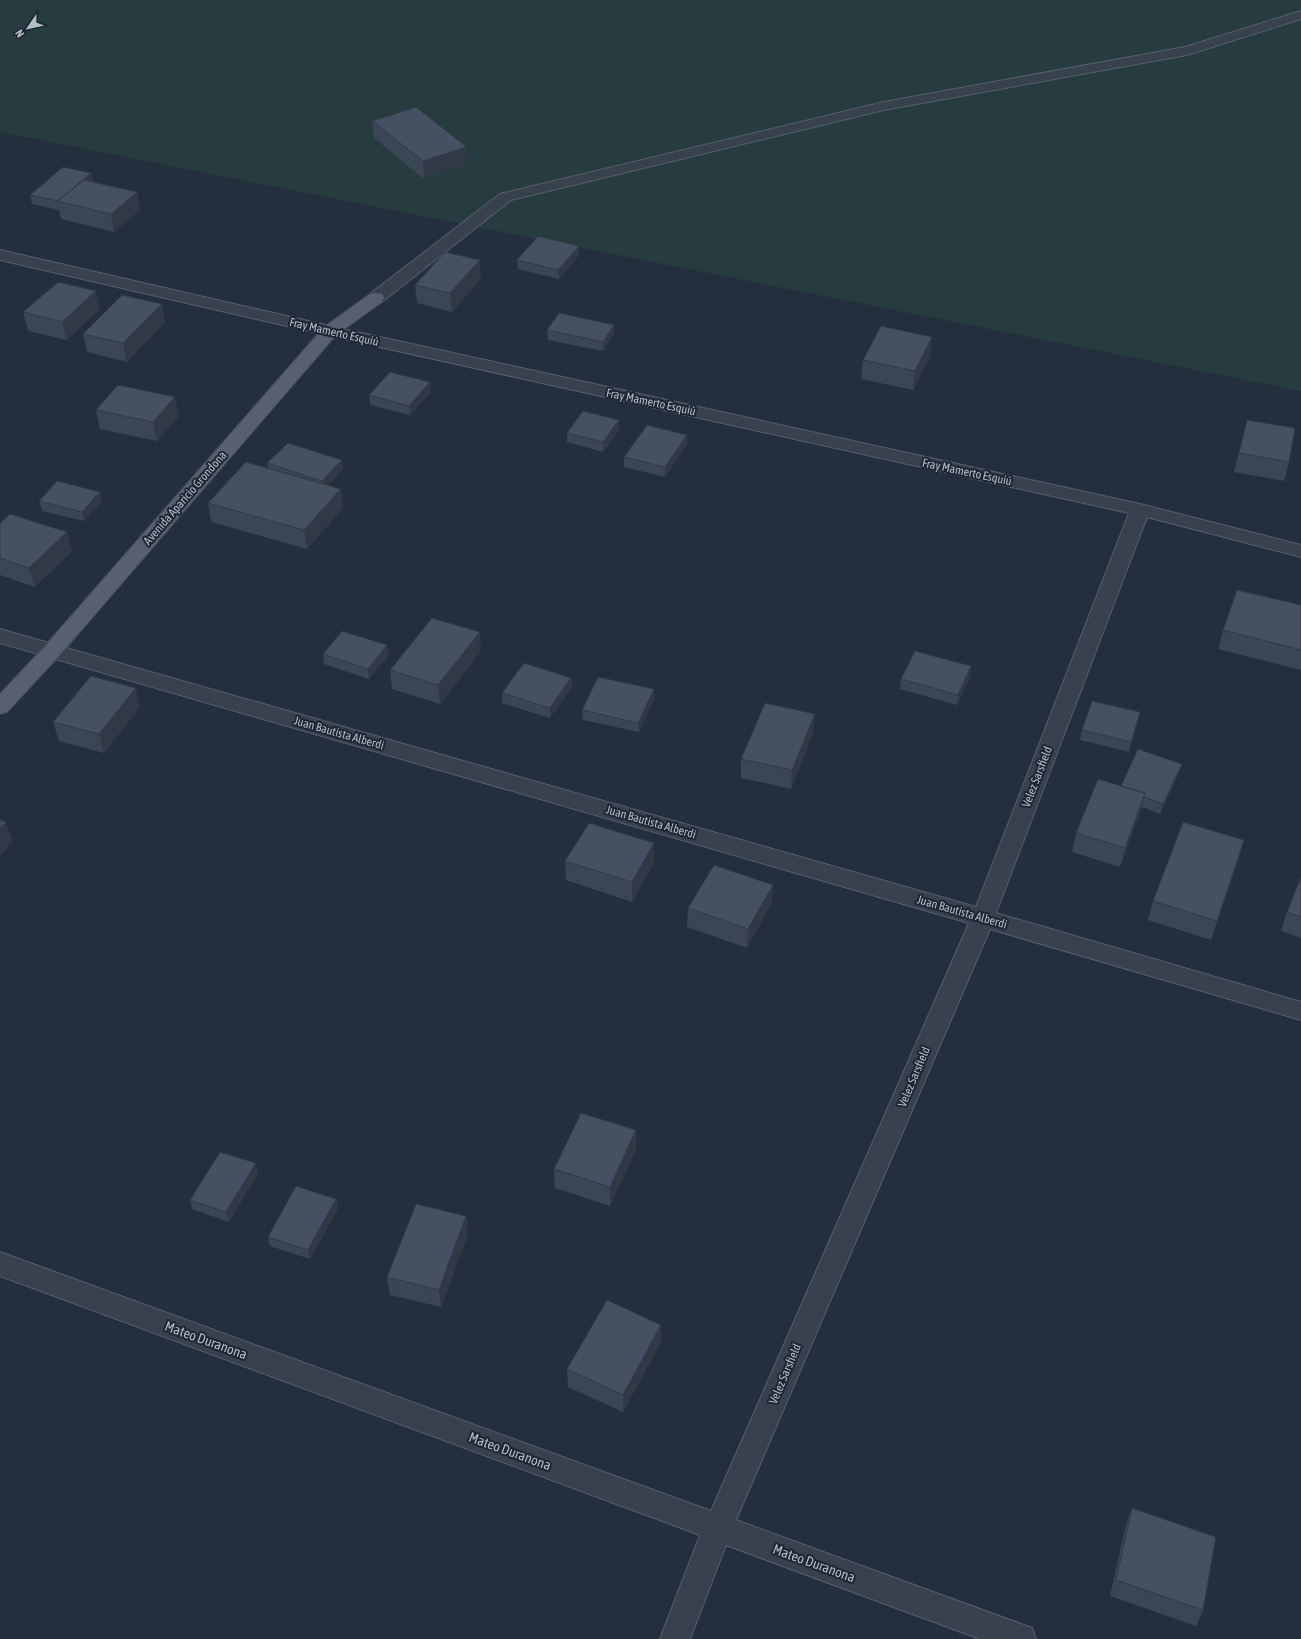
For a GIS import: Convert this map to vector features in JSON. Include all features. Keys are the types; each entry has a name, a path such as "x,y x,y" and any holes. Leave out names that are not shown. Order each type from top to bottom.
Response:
{"main road":[{"name":"Avenida Aparicio Grondona","path":"0,706 52,651 330,331 376,298"}],"street":[{"path":"376,298 506,198 884,106 1187,51 1301,15"},
{"name":"Fray Mamerto Esquiú","path":"0,255 330,331 1140,510 1301,551"},
{"name":"Velez Sarsfield","path":"675,1639 718,1528 983,918 1140,510"},
{"name":"Juan Bautista Alberdi","path":"0,636 983,918 1301,1011"},
{"name":"Mateo Duranona","path":"0,1264 1021,1639"}],"green space":[{"path":"0,0 1301,0 1301,391 0,132"}],"building":[{"path":"416,107 467,147 423,161 372,121"},
{"path":"63,167 91,173 58,201 30,195"},
{"path":"84,180 137,192 111,214 57,201"},
{"path":"538,236 579,246 558,270 517,260"},
{"path":"445,252 480,260 450,293 415,285"},
{"path":"58,282 96,291 62,322 23,312"},
{"path":"122,295 162,304 123,343 83,334"},
{"path":"559,313 614,325 603,342 547,330"},
{"path":"881,326 932,337 915,371 863,360"},
{"path":"390,372 430,382 409,406 369,395"},
{"path":"118,385 175,397 153,422 96,410"},
{"path":"583,411 619,420 603,442 567,433"},
{"path":"1247,420 1295,428 1289,462 1239,453"},
{"path":"647,425 687,435 665,467 624,457"},
{"path":"288,443 342,460 322,481 267,463"},
{"path":"246,462 341,489 304,530 208,503"},
{"path":"57,481 100,492 82,512 39,501"},
{"path":"10,514 67,532 29,568 0,558 0,523"},
{"path":"1237,590 1301,605 1301,650 1223,630"},
{"path":"432,618 480,632 438,685 390,670"},
{"path":"342,631 387,645 368,669 323,654"},
{"path":"915,651 971,666 958,695 901,679"},
{"path":"524,663 571,678 550,708 502,693"},
{"path":"91,676 136,688 99,734 53,722"},
{"path":"598,677 654,689 638,723 582,710"},
{"path":"1092,701 1140,712 1131,742 1082,730"},
{"path":"765,703 815,714 792,770 741,759"},
{"path":"1138,749 1182,764 1163,804 1144,797 1145,793 1121,786"},
{"path":"1098,779 1145,793 1125,848 1076,833"},
{"path":"0,820 6,822 0,830"},
{"path":"1183,822 1244,840 1217,921 1153,901"},
{"path":"589,823 654,843 632,882 565,861"},
{"path":"714,865 773,885 748,929 688,908"},
{"path":"1301,877 1301,917 1287,912"},
{"path":"581,1113 636,1130 610,1187 554,1169"},
{"path":"220,1152 256,1163 226,1212 190,1200"},
{"path":"296,1186 336,1199 308,1250 268,1237"},
{"path":"416,1204 466,1216 439,1290 387,1277"},
{"path":"607,1300 661,1325 623,1395 567,1369"},
{"path":"1132,1508 1216,1537 1203,1610 1116,1580"}]}
